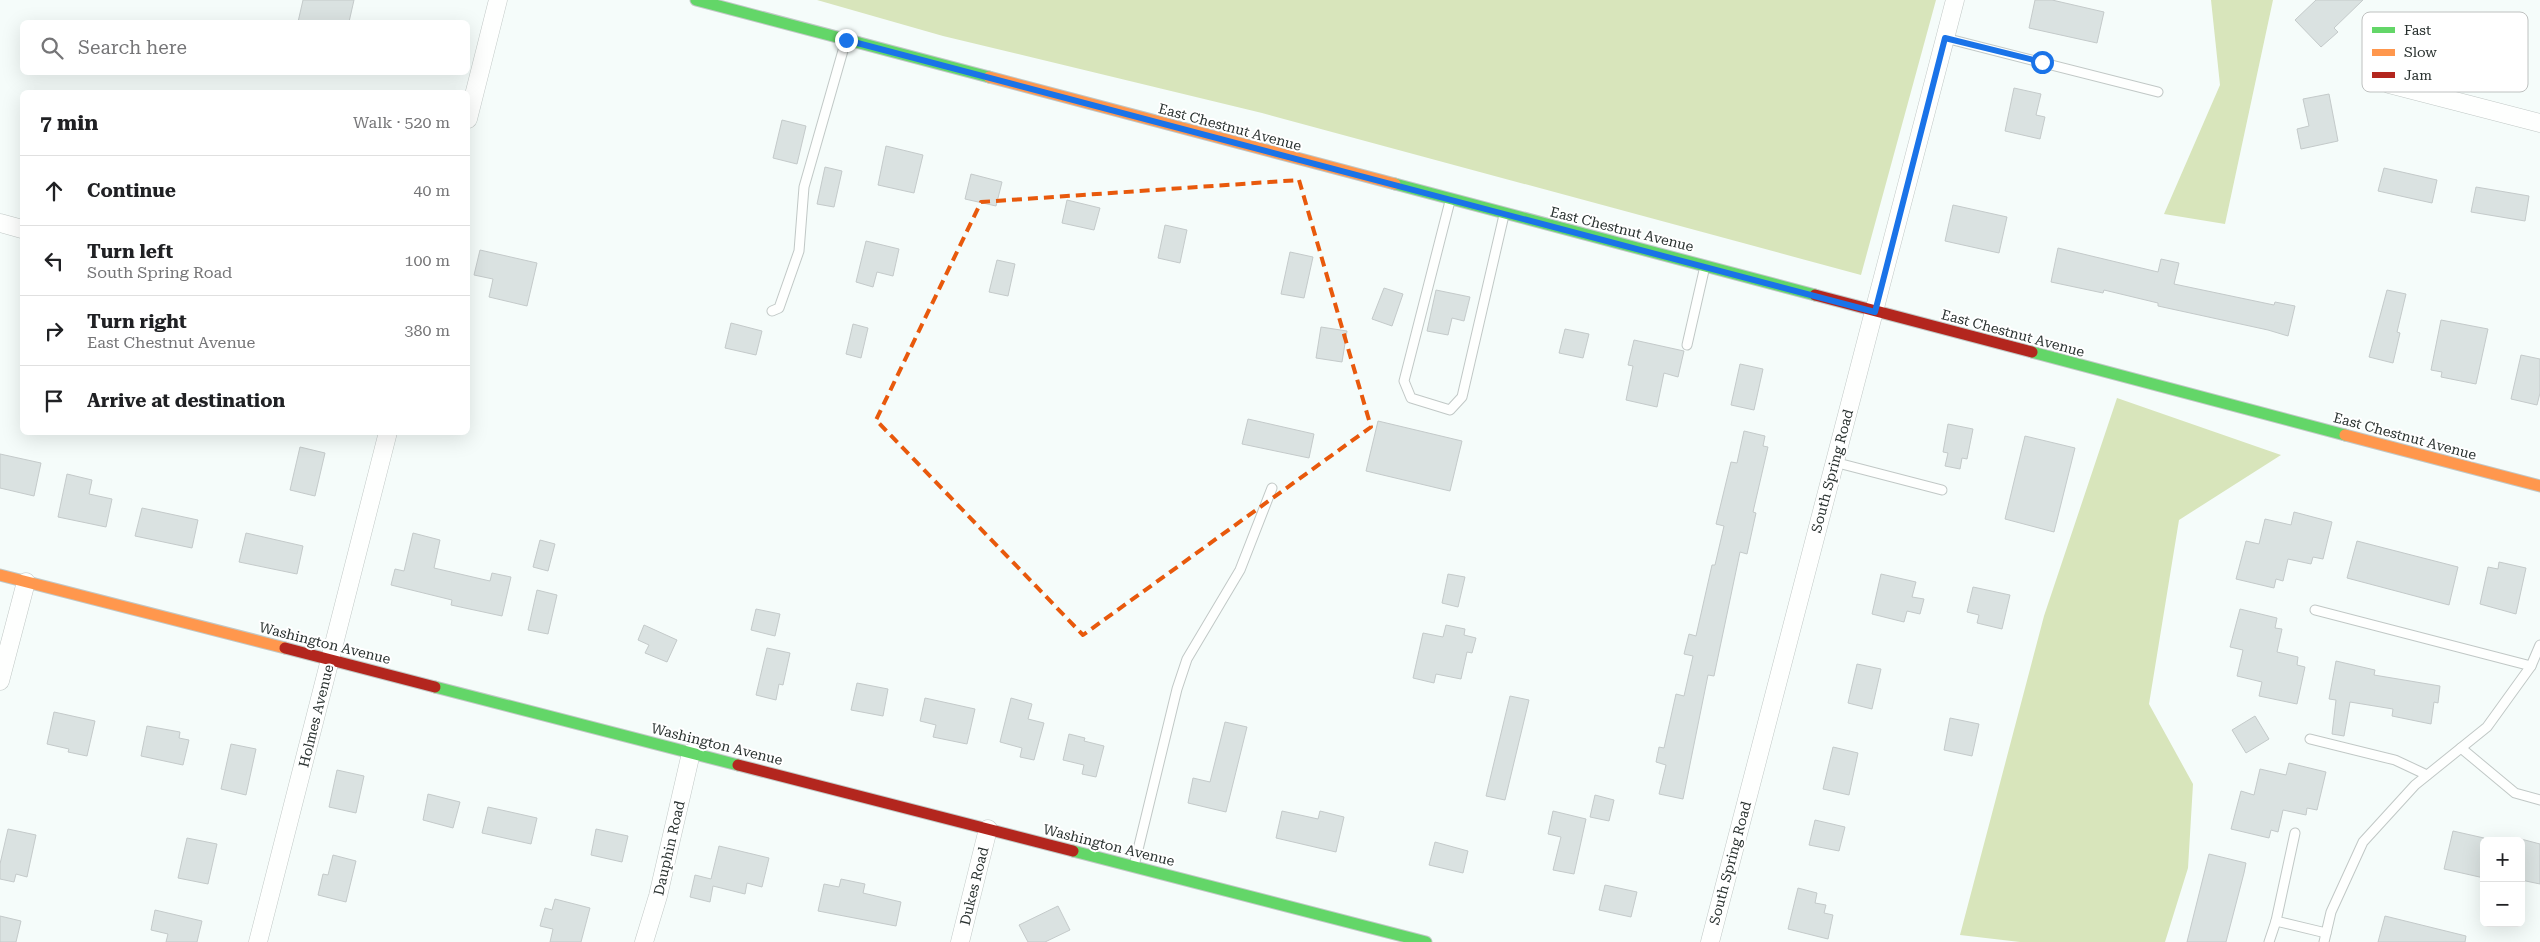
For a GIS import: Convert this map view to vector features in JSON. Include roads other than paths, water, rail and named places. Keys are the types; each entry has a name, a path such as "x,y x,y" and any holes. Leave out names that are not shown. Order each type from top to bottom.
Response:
{"street":[{"path":"470,111 498,0"},
{"name":"East Chestnut Avenue","path":"696,0 1504,215 1705,266 2540,486"},
{"name":"South Spring Road","path":"1710,942 1955,0"},
{"path":"2420,92 2540,123"},
{"path":"0,223 20,228"},
{"name":"Holmes Avenue","path":"258,942 387,435"},
{"name":"Washington Avenue","path":"0,575 1426,942"},
{"path":"0,681 26,582"},
{"name":"Dauphin Road","path":"644,942 658,896 691,753"},
{"name":"Dukes Road","path":"960,942 988,829"}],"lane":[{"path":"1945,38 2158,92"},
{"path":"772,311 779,308 799,251 804,187 846,40"},
{"path":"1450,200 1404,380 1411,398 1450,410 1462,397 1504,215"},
{"path":"1687,345 1705,266"},
{"path":"1834,462 1942,490"},
{"path":"1134,866 1177,690 1187,659 1240,570 1272,488"},
{"path":"2315,610 2531,666"},
{"path":"2276,920 2325,937 2331,912 2363,842 2415,785 2487,727 2531,666 2540,645"},
{"path":"2310,739 2395,760 2427,775"},
{"path":"2461,748 2514,793 2540,800"},
{"path":"2269,942 2276,920 2295,833"}]}
